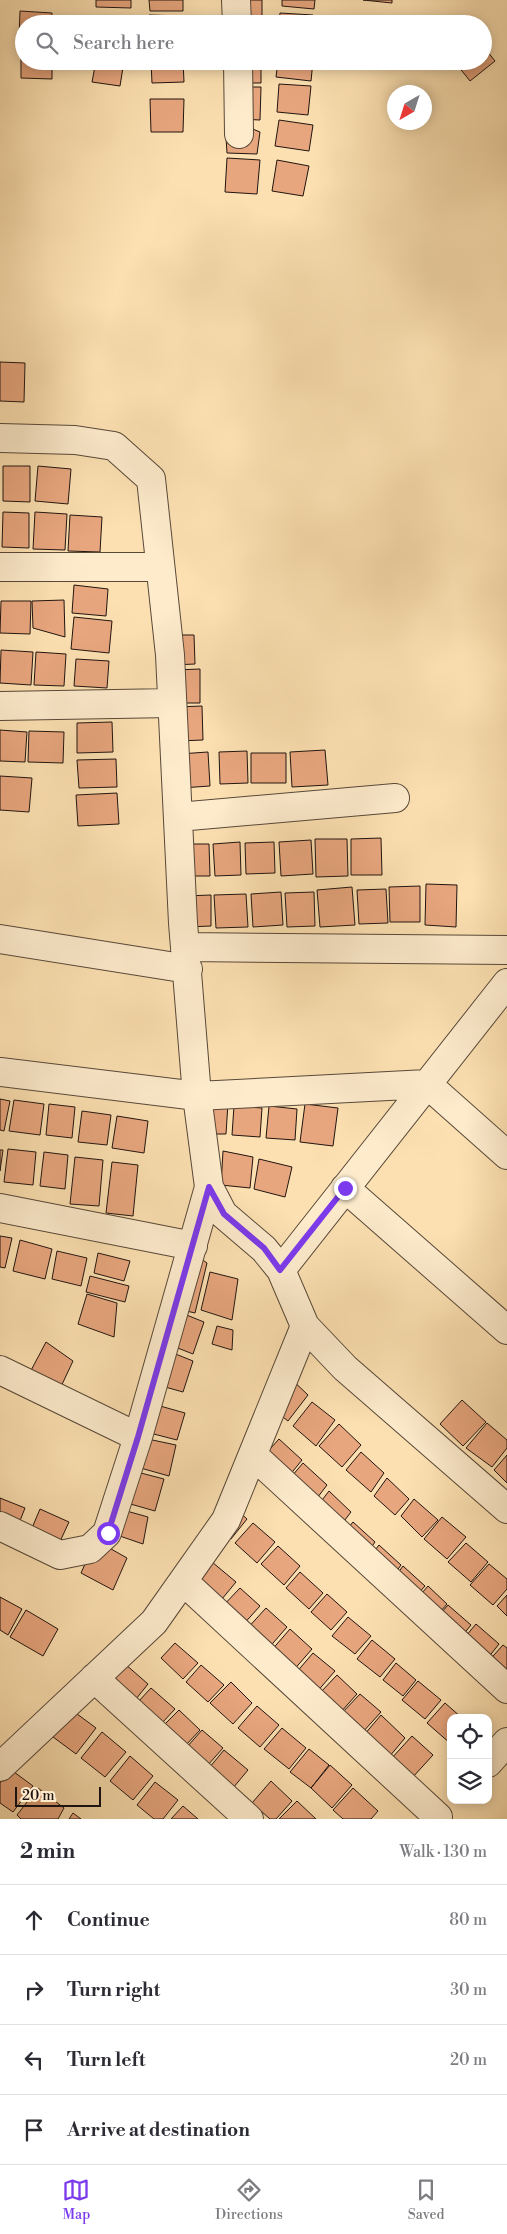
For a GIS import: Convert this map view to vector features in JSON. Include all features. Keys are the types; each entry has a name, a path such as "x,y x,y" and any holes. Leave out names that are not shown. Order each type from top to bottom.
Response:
{"street":[{"path":"236,0 237,15"},
{"path":"238,70 239,134"},
{"path":"0,438 75,440 114,446 151,480 170,655 178,817 197,1096 209,1187 224,1214 264,1248 280,1270 305,1326 344,1368 507,1509"},
{"path":"0,567 160,567"},
{"path":"0,706 172,703"},
{"path":"178,817 395,798"},
{"path":"0,938 187,958 507,950"},
{"path":"280,1270 507,983"},
{"path":"0,1072 197,1096 427,1084 507,1156"},
{"path":"0,1526 60,1555 90,1549 108,1533 138,1437 209,1187"},
{"path":"345,1188 507,1330"},
{"path":"0,1208 193,1246"},
{"path":"0,1767 154,1622 226,1520 305,1326"},
{"path":"0,1370 138,1437"},
{"path":"253,1455 507,1688"},
{"path":"183,1581 443,1812"},
{"path":"94,1678 249,1819"},
{"path":"492,1759 507,1742"}],"building":[{"path":"96,0 131,0 131,8 96,7"},
{"path":"149,0 183,0 183,11 150,11"},
{"path":"238,0 262,0 262,15 238,15"},
{"path":"282,0 315,0 314,9 282,6"},
{"path":"363,0 392,0 392,3"},
{"path":"20,11 52,13 52,15 20,15"},
{"path":"280,13 313,15 280,15"},
{"path":"21,70 52,70 52,79 21,78"},
{"path":"94,70 123,70 120,86 92,82"},
{"path":"151,70 183,70 184,82 152,83"},
{"path":"241,70 261,70 261,83 241,83"},
{"path":"277,70 312,70 311,81 276,77"},
{"path":"461,70 484,70 470,81"},
{"path":"279,84 311,86 308,115 277,112"},
{"path":"241,87 261,87 260,120 240,119"},
{"path":"150,99 184,99 183,132 151,132"},
{"path":"279,120 313,125 309,151 275,146"},
{"path":"225,122 243,125 260,132 257,154 227,153"},
{"path":"227,158 260,160 257,194 225,192"},
{"path":"277,160 309,166 303,196 272,191"},
{"path":"0,362 25,363 24,402 0,401"},
{"path":"3,466 30,466 30,502 3,501"},
{"path":"38,466 71,469 68,504 35,501"},
{"path":"3,512 29,513 29,548 2,547"},
{"path":"35,512 67,514 65,550 33,549"},
{"path":"70,515 102,517 100,552 68,551"},
{"path":"74,585 108,589 106,616 72,613"},
{"path":"64,600 65,637 33,628 32,601"},
{"path":"1,601 31,601 30,634 0,633"},
{"path":"74,617 112,621 109,653 71,649"},
{"path":"172,635 194,635 195,664 173,665"},
{"path":"1,650 33,652 31,685 0,683"},
{"path":"36,652 66,654 64,686 34,685"},
{"path":"76,659 109,661 107,688 74,686"},
{"path":"200,669 200,703 176,703 175,670"},
{"path":"202,706 203,740 178,741 176,707"},
{"path":"112,722 113,752 77,753 77,723"},
{"path":"0,730 27,732 25,762 0,761"},
{"path":"29,731 64,732 63,763 28,762"},
{"path":"325,750 328,785 292,787 290,752"},
{"path":"247,751 248,783 220,784 219,752"},
{"path":"208,752 210,786 181,788 179,754"},
{"path":"251,753 286,753 286,783 251,783"},
{"path":"116,759 117,787 79,788 77,760"},
{"path":"0,776 32,778 29,812 0,810"},
{"path":"117,793 119,824 78,826 76,795"},
{"path":"381,838 382,875 351,875 351,839"},
{"path":"315,839 347,839 348,876 316,877"},
{"path":"311,840 313,874 281,876 279,842"},
{"path":"240,842 241,875 215,876 213,844"},
{"path":"274,842 275,873 246,874 245,843"},
{"path":"185,844 209,844 210,876 185,876"},
{"path":"426,884 457,885 456,927 425,925"},
{"path":"420,886 420,922 390,922 389,887"},
{"path":"352,887 355,925 320,927 317,890"},
{"path":"386,889 388,923 359,924 357,890"},
{"path":"281,892 283,925 253,927 251,894"},
{"path":"314,892 315,926 287,927 285,893"},
{"path":"246,894 248,927 216,928 214,895"},
{"path":"211,895 211,926 186,927 185,896"},
{"path":"0,1099 10,1101 4,1131 0,1130"},
{"path":"14,1100 44,1104 40,1135 9,1131"},
{"path":"200,1101 228,1103 226,1134 206,1134"},
{"path":"49,1104 75,1107 72,1138 46,1135"},
{"path":"305,1104 338,1108 333,1146 300,1142"},
{"path":"234,1106 262,1108 260,1137 232,1135"},
{"path":"269,1106 297,1109 295,1140 266,1138"},
{"path":"82,1111 111,1115 107,1145 78,1142"},
{"path":"117,1116 148,1121 144,1153 112,1148"},
{"path":"8,1149 36,1152 33,1185 4,1182"},
{"path":"0,1150 3,1150 0,1171"},
{"path":"223,1151 253,1157 250,1188 221,1185"},
{"path":"44,1152 68,1155 65,1189 40,1186"},
{"path":"75,1157 103,1160 99,1206 70,1204"},
{"path":"259,1159 292,1167 285,1197 254,1189"},
{"path":"112,1162 138,1165 133,1216 106,1213"},
{"path":"0,1236 12,1238 5,1268 0,1267"},
{"path":"20,1240 52,1249 45,1279 13,1271"},
{"path":"57,1251 87,1258 81,1286 52,1279"},
{"path":"98,1253 130,1261 124,1281 94,1273"},
{"path":"194,1254 207,1263 195,1313 178,1309"},
{"path":"210,1272 238,1279 232,1320 201,1310"},
{"path":"90,1276 129,1286 125,1302 86,1292"},
{"path":"87,1294 117,1303 114,1337 78,1324"},
{"path":"179,1312 204,1322 193,1354 170,1345"},
{"path":"217,1326 233,1330 232,1350 212,1344"},
{"path":"46,1342 73,1361 58,1393 27,1378"},
{"path":"168,1351 193,1361 183,1392 158,1385"},
{"path":"287,1375 308,1395 288,1421 274,1410"},
{"path":"462,1400 486,1422 463,1446 440,1424"},
{"path":"312,1402 335,1420 316,1446 293,1426"},
{"path":"153,1404 185,1413 177,1440 146,1432"},
{"path":"487,1423 507,1440 507,1448 492,1467 466,1448"},
{"path":"339,1424 361,1445 342,1467 319,1446"},
{"path":"143,1438 176,1445 169,1476 137,1467"},
{"path":"279,1439 302,1460 285,1481 261,1459"},
{"path":"361,1452 384,1473 371,1492 346,1470"},
{"path":"507,1455 507,1483 494,1470"},
{"path":"303,1463 327,1485 311,1506 286,1483"},
{"path":"133,1471 164,1479 155,1511 127,1503"},
{"path":"387,1478 409,1499 395,1515 374,1496"},
{"path":"329,1491 351,1512 338,1529 316,1508"},
{"path":"0,1498 25,1508 16,1531 0,1523"},
{"path":"414,1499 438,1520 422,1537 401,1516"},
{"path":"234,1507 247,1519 231,1539 221,1531"},
{"path":"40,1509 69,1522 57,1548 29,1535"},
{"path":"123,1510 148,1517 143,1544 114,1534"},
{"path":"442,1517 466,1537 447,1559 424,1539"},
{"path":"353,1522 375,1542 366,1555 343,1534"},
{"path":"253,1523 275,1542 257,1563 235,1543"},
{"path":"466,1543 488,1562 471,1582 448,1562"},
{"path":"104,1545 127,1558 113,1590 81,1573 89,1555"},
{"path":"379,1545 401,1565 391,1579 369,1558"},
{"path":"278,1546 300,1566 284,1585 261,1564"},
{"path":"212,1562 236,1582 217,1605 193,1585"},
{"path":"489,1564 507,1579 507,1589 493,1605 470,1585"},
{"path":"403,1566 425,1586 413,1599 392,1581"},
{"path":"300,1572 323,1593 309,1609 286,1588"},
{"path":"428,1586 447,1604 434,1619 415,1601"},
{"path":"240,1588 260,1606 241,1627 220,1609"},
{"path":"327,1594 347,1612 331,1630 311,1612"},
{"path":"507,1595 507,1616 497,1606"},
{"path":"0,1597 22,1609 8,1635 0,1630"},
{"path":"448,1605 471,1625 458,1641 435,1620"},
{"path":"266,1608 287,1627 267,1650 245,1631"},
{"path":"26,1610 58,1629 43,1656 10,1637"},
{"path":"348,1617 371,1636 355,1654 332,1636"},
{"path":"476,1624 499,1644 484,1663 460,1643"},
{"path":"290,1629 312,1649 292,1672 270,1652"},
{"path":"372,1640 395,1659 380,1677 357,1659"},
{"path":"175,1643 198,1663 183,1679 161,1658"},
{"path":"503,1645 507,1648 507,1684 485,1665"},
{"path":"313,1653 335,1671 316,1693 295,1674"},
{"path":"396,1663 416,1680 403,1696 383,1680"},
{"path":"125,1664 148,1684 136,1699 113,1677"},
{"path":"201,1665 224,1685 208,1702 186,1682"},
{"path":"337,1675 357,1694 340,1713 319,1694"},
{"path":"418,1681 441,1700 425,1719 402,1700"},
{"path":"231,1682 252,1703 233,1724 210,1703"},
{"path":"151,1688 175,1709 162,1723 138,1702"},
{"path":"360,1694 381,1712 362,1733 341,1714"},
{"path":"445,1703 457,1714 447,1714 447,1740 427,1723"},
{"path":"257,1706 279,1725 260,1747 238,1728"},
{"path":"69,1708 96,1728 76,1754 49,1734"},
{"path":"179,1710 200,1730 186,1745 164,1725"},
{"path":"381,1715 405,1738 389,1757 364,1735"},
{"path":"282,1728 306,1748 289,1769 264,1749"},
{"path":"202,1730 223,1748 207,1766 186,1748"},
{"path":"102,1732 126,1752 105,1777 81,1758"},
{"path":"412,1736 433,1755 412,1778 391,1759"},
{"path":"309,1749 329,1765 311,1788 290,1772"},
{"path":"224,1750 248,1770 233,1788 209,1768"},
{"path":"130,1756 153,1776 133,1800 110,1781"},
{"path":"330,1765 352,1785 332,1808 311,1788"},
{"path":"10,1769 33,1786 13,1812 0,1803 0,1783"},
{"path":"271,1781 292,1801 276,1819 270,1819 252,1803"},
{"path":"155,1782 178,1800 163,1819 154,1819 137,1805"},
{"path":"38,1788 64,1808 58,1819 21,1819 17,1815"},
{"path":"353,1788 378,1811 371,1819 343,1819 333,1810"},
{"path":"297,1801 316,1819 279,1819"},
{"path":"183,1806 198,1819 171,1819"},
{"path":"73,1813 81,1819 69,1819"}],"route":[{"path":"108,1533 138,1437 209,1187 224,1214 264,1248 280,1270 345,1188"}]}
